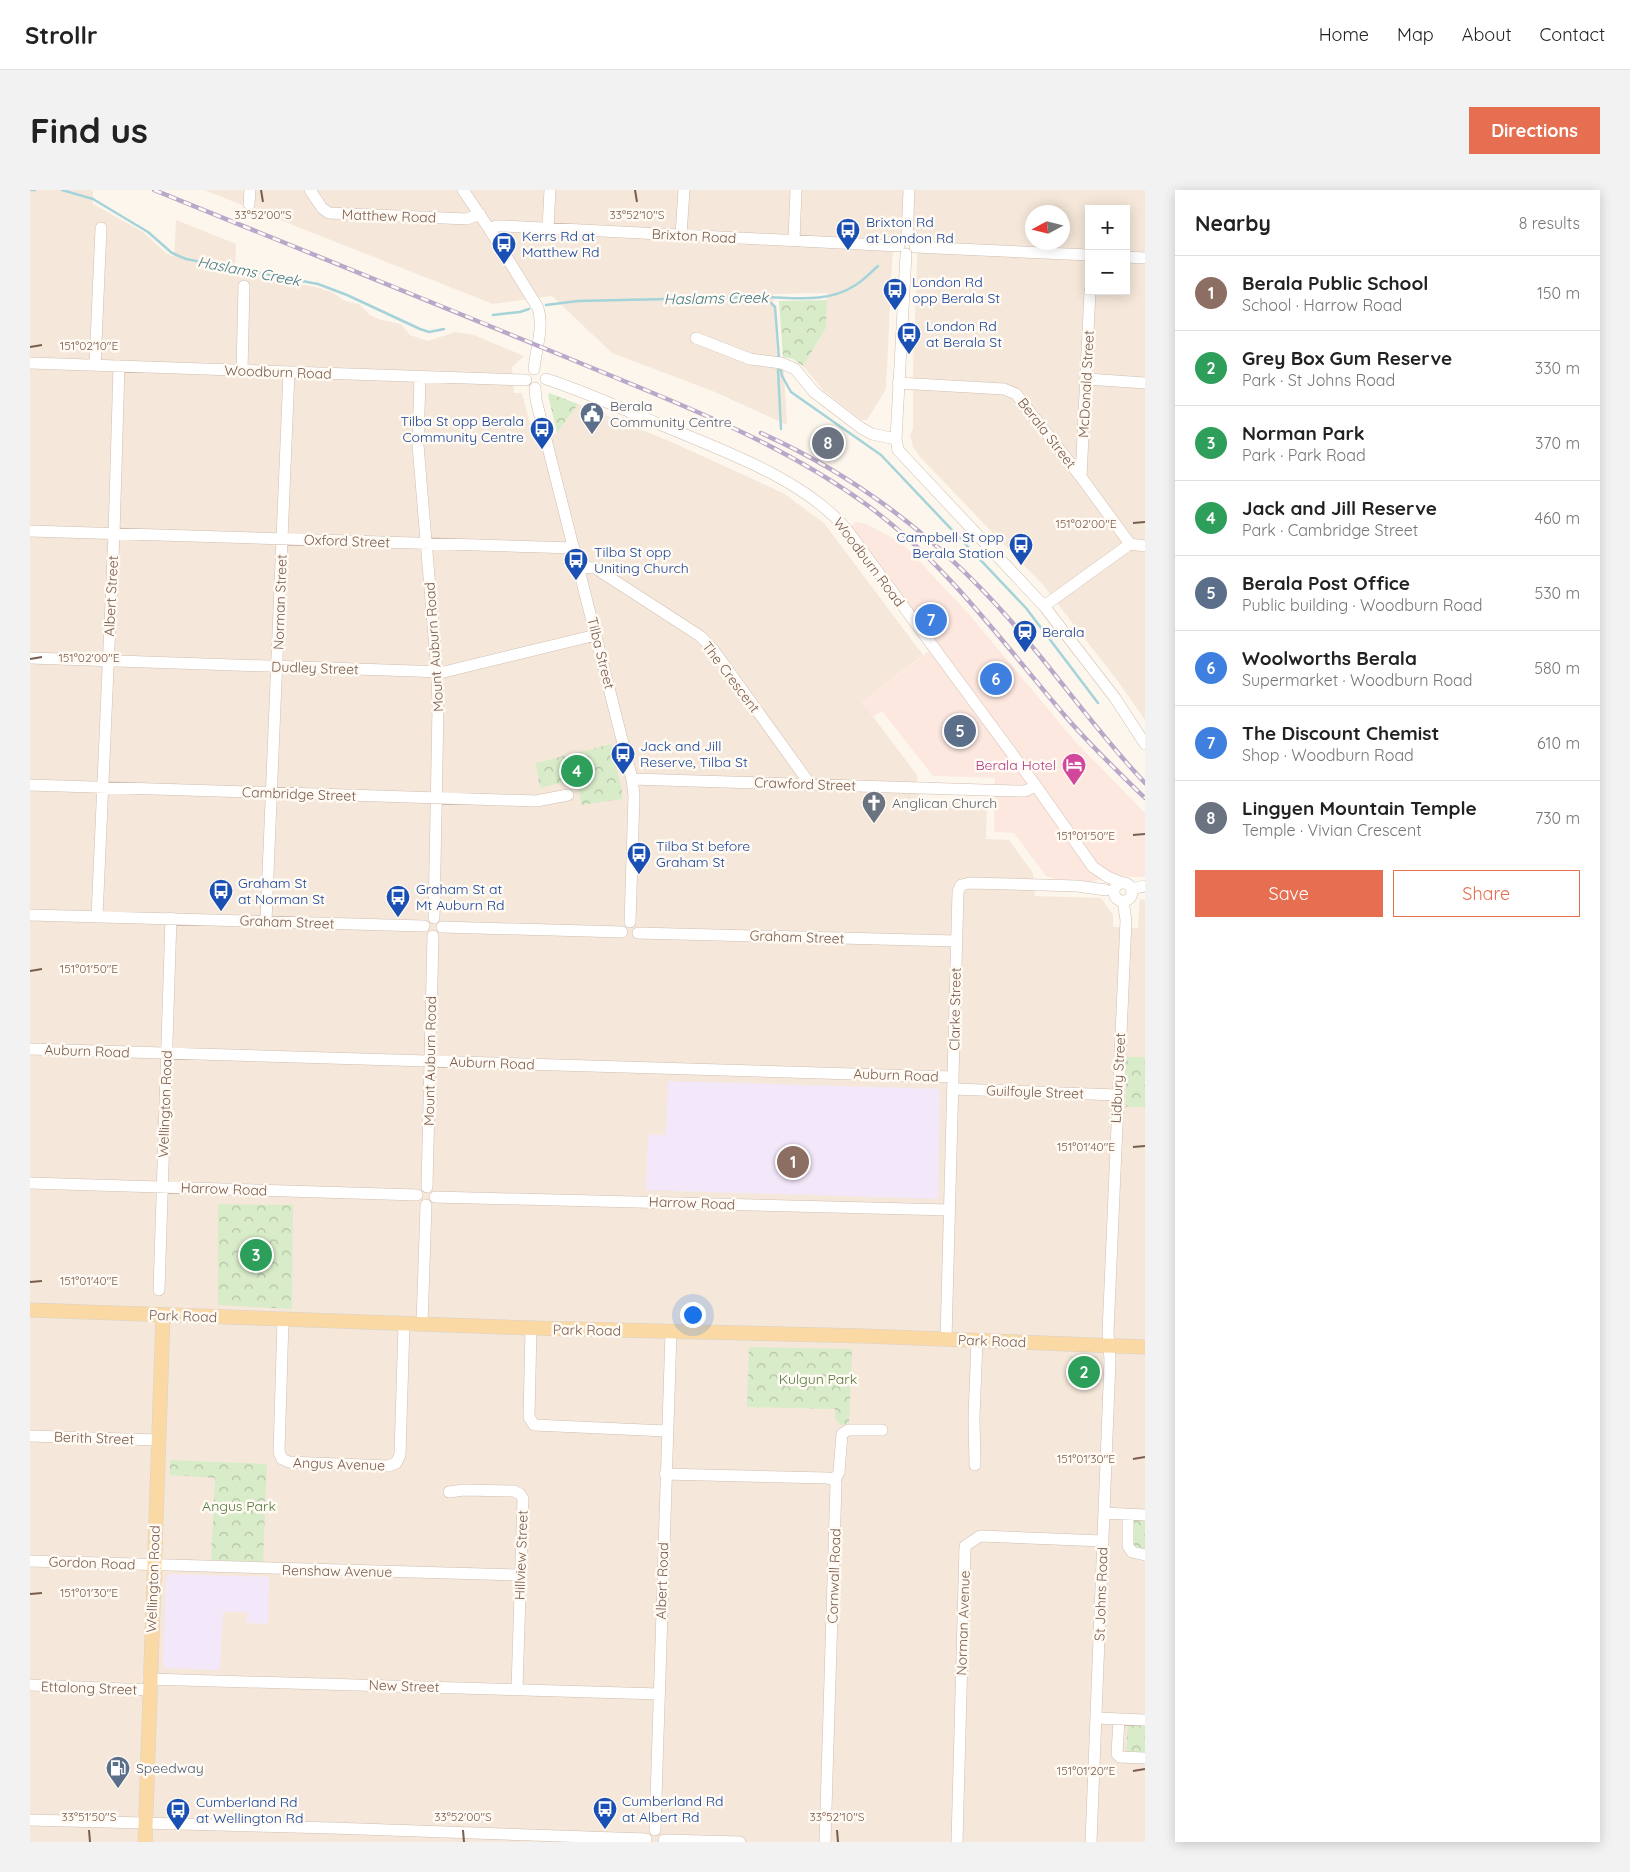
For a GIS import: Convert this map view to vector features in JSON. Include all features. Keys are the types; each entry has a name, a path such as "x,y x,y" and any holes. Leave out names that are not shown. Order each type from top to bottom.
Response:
{"main road":[{"name":"Park Road","path":"30,1310 422,1325 946,1339 1145,1347"},
{"name":"Wellington Road","path":"145,1842 163,1316"}],"street":[{"path":"249,204 250,190"},
{"name":"Matthew Road","path":"310,190 324,211 329,213 467,219 480,214"},
{"path":"463,190 538,308 541,332 534,369"},
{"path":"548,228 550,190"},
{"path":"681,235 684,190"},
{"path":"794,240 796,190"},
{"path":"909,190 904,246 897,447 1044,606 1115,698 1145,744"},
{"name":"Brixton Road","path":"490,230 496,226 503,226 904,246"},
{"path":"96,365 101,228"},
{"path":"904,246 911,253 915,247 1085,255"},
{"path":"1130,257 1145,258"},
{"path":"242,370 244,286"},
{"name":"McDonald Street","path":"1081,477 1090,295"},
{"path":"696,338 750,359 778,363 795,369 814,392 861,428 872,434 896,439"},
{"name":"Woodburn Road","path":"30,363 526,380"},
{"name":"Albert Street","path":"97,917 114,534 119,366"},
{"path":"534,369 542,371 546,379 541,387 529,386 526,380 528,372 534,369"},
{"name":"Norman Street","path":"266,921 289,372"},
{"name":"Mount Auburn Road","path":"420,377 418,445 437,672 437,798 434,918"},
{"name":"Woodburn Road","path":"546,379 655,422 759,468 785,481 831,512 847,530 1036,786 1094,870 1118,889"},
{"path":"1087,379 1145,383"},
{"name":"Berala Street","path":"898,383 1004,388 1016,394 1081,477 1130,544"},
{"name":"Tilba Street","path":"535,388 536,400 632,780 634,796 630,922"},
{"name":"Oxford Street","path":"30,531 574,548"},
{"path":"1044,606 1130,544 1145,546"},
{"name":"The Crescent","path":"579,567 595,568 700,636 712,648 810,784"},
{"name":"Dudley Street","path":"30,658 444,672 596,635"},
{"name":"Crawford Street","path":"632,780 1016,791 1025,791 1036,786"},
{"name":"Cambridge Street","path":"30,784 536,801 568,795"},
{"path":"1077,886 1091,881 1094,870"},
{"name":"Woodburn Road","path":"1094,870 1108,877 1118,889"},
{"name":"Clarke Street","path":"946,1339 958,892 965,883 1118,889 1145,886"},
{"name":"Lidbury Street","path":"1109,1345 1117,1095 1126,920 1123,901 1130,896 1118,889"},
{"name":"Graham Street","path":"30,915 424,926"},
{"name":"Wellington Road","path":"159,1290 171,918"},
{"path":"434,918 440,920 442,927 440,933 433,936 427,933 424,926 427,920 434,918"},
{"path":"442,927 622,932 628,938 634,938 638,933 637,927 630,922 625,924 622,932"},
{"name":"Graham Street","path":"638,933 956,941"},
{"name":"Mount Auburn Road","path":"427,1187 433,936"},
{"name":"Auburn Road","path":"30,1049 953,1077"},
{"name":"Guilfoyle Street","path":"953,1089 1117,1095"},
{"name":"Harrow Road","path":"30,1183 417,1195"},
{"path":"427,1187 433,1190 435,1196 433,1202 426,1205 420,1202 417,1195 420,1188 427,1187"},
{"name":"Harrow Road","path":"435,1196 949,1210"},
{"path":"422,1325 426,1205"},
{"name":"Angus Avenue","path":"283,1320 280,1457 284,1461 289,1462 388,1466 396,1463 400,1455 404,1324"},
{"path":"531,1328 529,1416 530,1421 534,1425 667,1431"},
{"name":"Albert Road","path":"655,1830 671,1332"},
{"path":"975,1465 974,1418 977,1340"},
{"name":"St Johns Road","path":"1091,1842 1110,1360 1109,1345"},
{"path":"665,1474 827,1478 834,1481 839,1472 842,1434 848,1430 882,1430"},
{"name":"Berith Street","path":"30,1436 158,1440"},
{"name":"Cornwall Road","path":"825,1842 837,1488 834,1481"},
{"name":"Hillview Street","path":"449,1492 464,1490 514,1491 520,1494 523,1503 517,1689"},
{"path":"1104,1513 1145,1515"},
{"path":"1128,1515 1128,1546 1132,1552 1145,1555"},
{"name":"Norman Avenue","path":"957,1842 965,1546 980,1536 1103,1541"},
{"name":"Gordon Road","path":"30,1561 153,1566"},
{"name":"Renshaw Avenue","path":"153,1566 520,1575"},
{"name":"New Street","path":"149,1684 517,1689 659,1694"},
{"name":"Ettalong Street","path":"30,1686 149,1684"},
{"path":"1096,1718 1145,1720"},
{"path":"1119,1720 1118,1754 1120,1757 1145,1758"},
{"path":"30,1820 646,1841 648,1834 655,1830 661,1833 664,1841 740,1842"}],"shaded area":[{"path":"30,190 92,190 93,204 143,232 166,253 174,257 176,220 236,244 235,276 259,277 332,292 345,301 359,304 370,315 381,320 401,324 410,335 428,341 455,332 474,335 524,356 512,367 514,393 522,393 534,439 557,433 578,404 669,441 783,493 824,523 923,655 862,702 917,775 920,801 985,802 987,805 986,839 1009,840 1033,873 1035,896 1101,898 1113,915 1113,927 1138,928 1140,899 1145,900 1145,1842 30,1842"},
{"path":"204,190 1145,190 1145,720 1117,680 1043,585 921,458 913,447 910,435 913,429 918,235 895,234 886,389 867,420 861,420 823,390 803,366 826,328 827,293 773,294 777,355 784,371 787,425 715,392 612,353 552,296 493,304"},
{"path":"856,522 867,524 903,544 968,613 1073,739 1145,813 1145,877 1108,877 1077,886 1046,876 1014,833 996,832 994,830 995,778 933,776 882,711 873,717 862,702 933,648 847,530"},
{"path":"668,1081 940,1089 938,1199 646,1190 648,1135 666,1135"},
{"path":"170,1574 269,1577 268,1624 247,1623 247,1612 223,1612 220,1670 166,1668 163,1664 166,1578"}],"green space":[{"path":"827,300 826,328 803,366 793,359 783,357 779,301"},
{"path":"549,393 578,404 557,433 548,395"},
{"path":"611,744 622,791 622,799 581,805 576,779 540,788 536,763"},
{"path":"1126,1057 1145,1057 1145,1107 1126,1107"},
{"path":"218,1204 293,1205 292,1309 218,1305"},
{"name":"Kulgun Park","path":"749,1347 852,1349 849,1423 841,1425 835,1418 835,1409 747,1407"},
{"path":"1070,1356 1097,1356 1097,1385 1070,1385"},
{"name":"Angus Park","path":"170,1460 267,1464 263,1562 211,1560 215,1478 170,1475"},
{"path":"1136,1519 1145,1519 1145,1550 1135,1549 1133,1545 1132,1524"},
{"path":"1128,1726 1145,1726 1145,1754 1126,1753"}],"waterway":[{"name":"Haslams Creek","path":"30,190 35,190"},
{"name":"Haslams Creek","path":"62,190 93,199 148,232 172,253 186,259 318,284 347,295 420,329 429,332 444,329"},
{"name":"Haslams Creek","path":"762,297 809,298 832,295 843,292 857,284 878,266"},
{"name":"Haslams Creek","path":"546,305 578,301 756,297"},
{"path":"757,297 771,303 775,307 779,359"},
{"name":"Haslams Creek","path":"493,315 529,309"},
{"path":"780,367 782,376 791,392 881,455 1026,608 1098,703"},
{"path":"778,370 781,429"}],"railway":[{"path":"154,190 684,406 760,441 832,481 867,505 923,552 972,605 1075,728 1145,798"},
{"path":"761,433 831,469 864,490 926,537 955,563 1010,620 1145,783"}],"place":[{"name":"Brixton Rd at London Rd","path":"848,251"},
{"name":"Kerrs Rd at Matthew Rd","path":"504,265"},
{"name":"London Rd opp Berala St","path":"895,311"},
{"name":"London Rd at Berala St","path":"909,355"},
{"name":"Berala Community Centre","path":"592,435"},
{"name":"Lingyen Mountain Temple","path":"828,443"},
{"name":"Tilba St opp Berala Community Centre","path":"542,450"},
{"name":"Campbell St opp Berala Station","path":"1021,566"},
{"name":"Tilba St opp Uniting Church","path":"576,581"},
{"name":"The Discount Chemist","path":"931,620"},
{"name":"Berala","path":"1025,653"},
{"name":"Woolworths Berala","path":"996,679"},
{"name":"Berala Post Office","path":"960,731"},
{"name":"Jack and Jill Reserve","path":"577,771"},
{"name":"Jack and Jill Reserve, Tilba St","path":"623,775"},
{"name":"Berala Hotel","path":"1074,786"},
{"name":"Anglican Church","path":"874,824"},
{"name":"Tilba St before Graham St","path":"639,875"},
{"name":"Graham St at Norman St","path":"221,912"},
{"name":"Graham St at Mt Auburn Rd","path":"398,918"},
{"name":"Berala Public School","path":"793,1162"},
{"name":"Norman Park","path":"256,1255"},
{"name":"Grey Box Gum Reserve","path":"1084,1372"},
{"name":"Speedway","path":"118,1789"},
{"name":"Cumberland Rd at Albert Rd","path":"605,1830"},
{"name":"Cumberland Rd at Wellington Rd","path":"178,1831"}]}
